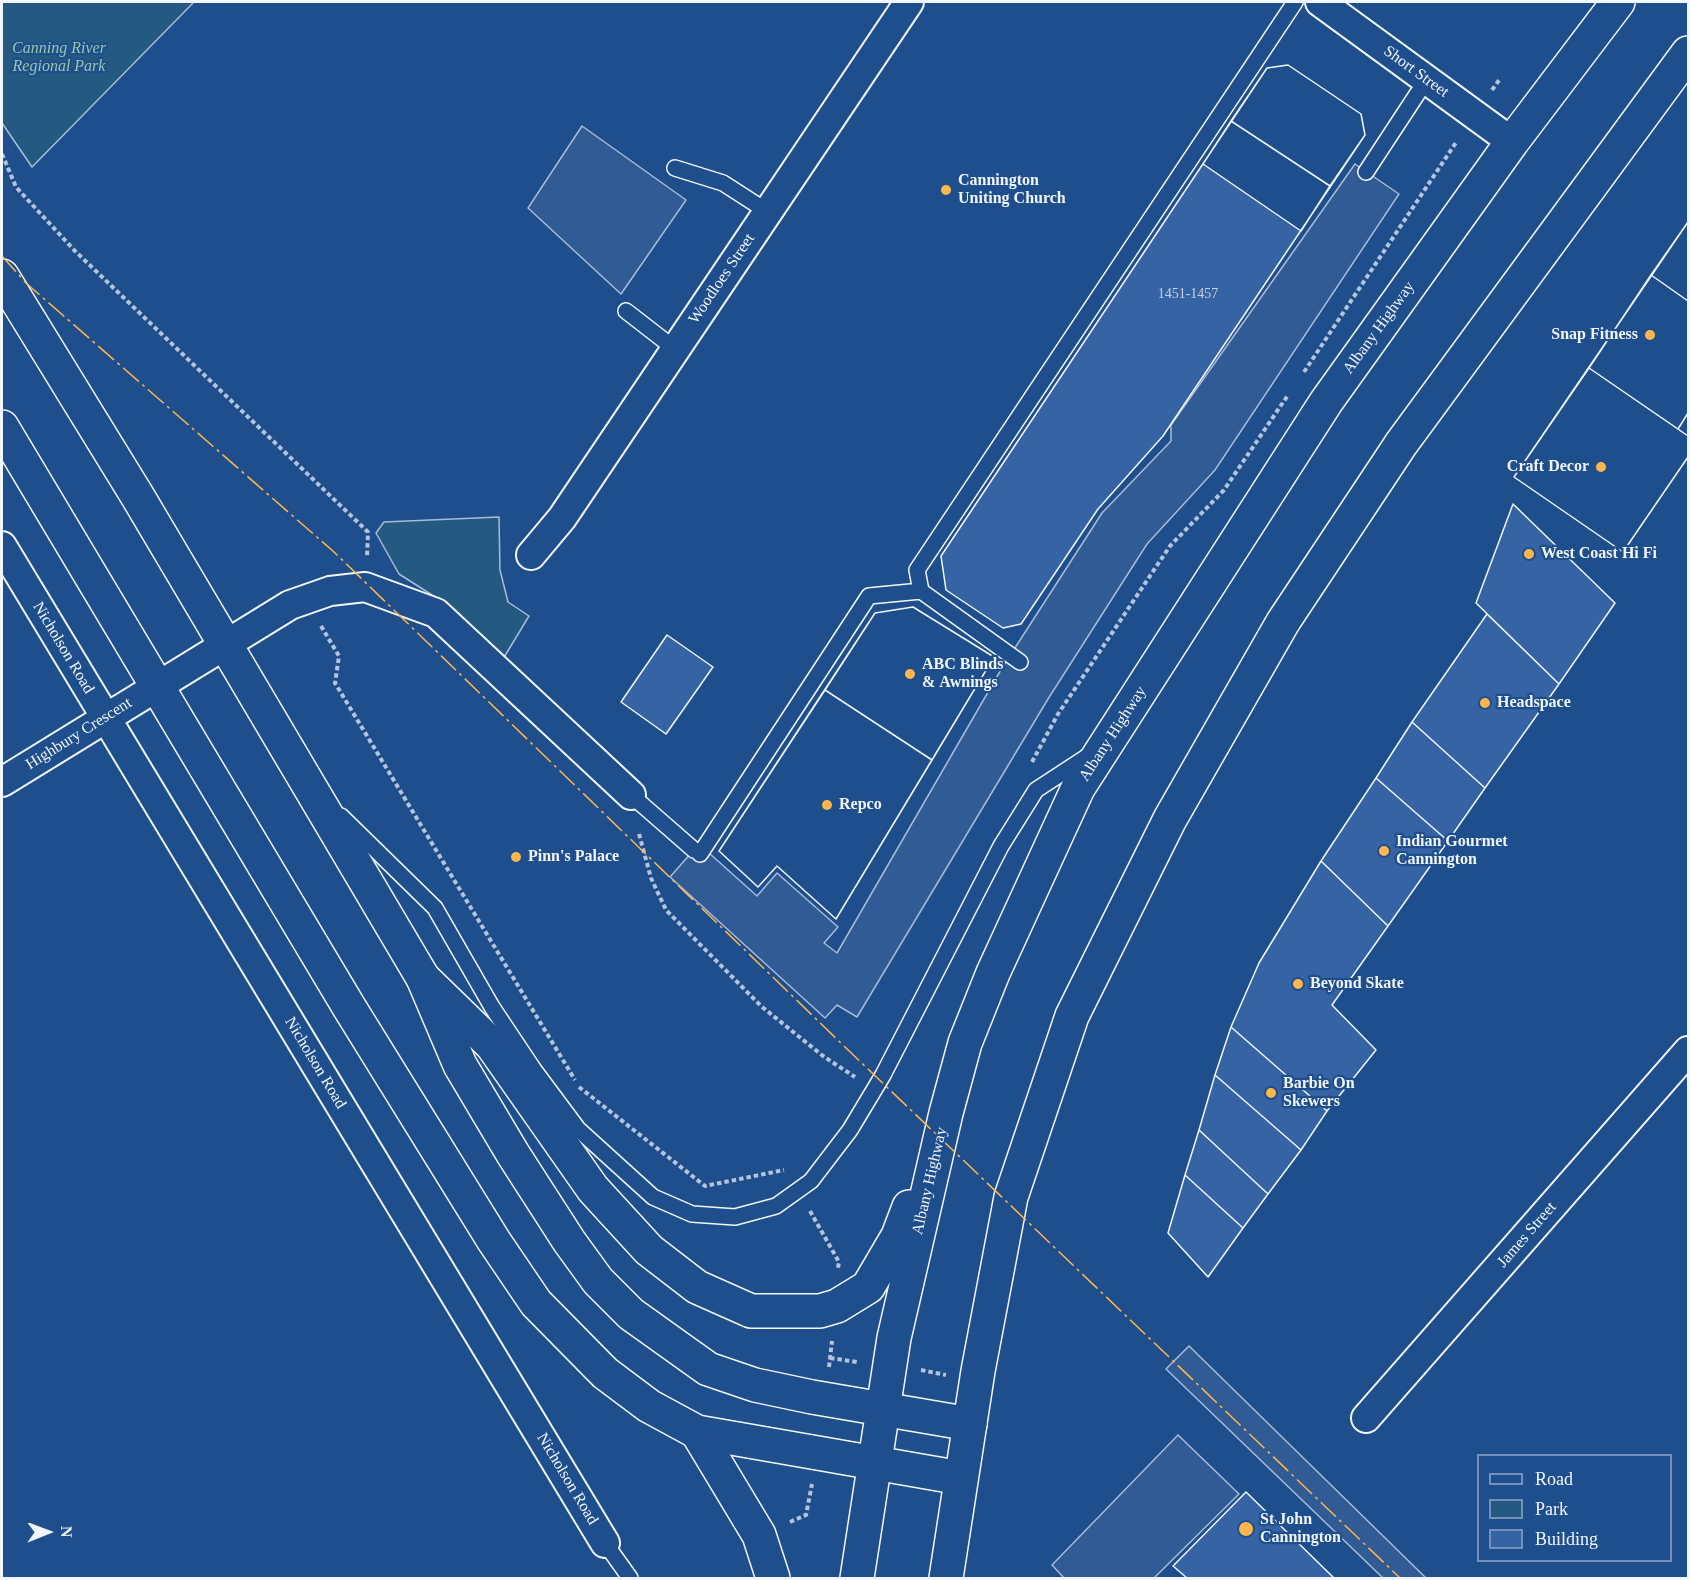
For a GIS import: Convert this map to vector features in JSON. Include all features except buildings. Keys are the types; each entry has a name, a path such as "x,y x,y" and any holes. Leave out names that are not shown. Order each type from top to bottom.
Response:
{"main road":[{"name":"Albany Highway","path":"857,1578 894,1338 946,1113 965,1043 993,973 1078,788 1326,402 1512,142 1618,2"},
{"path":"946,1578 970,1424 1011,1197 1072,1016 1170,819 1283,622 1401,444 1689,53"},
{"path":"2,276 138,497 423,978 460,1065 568,1241 598,1281 631,1314 708,1369 755,1385 970,1424"},
{"path":"2,427 349,1007 494,1241 537,1303 604,1373 649,1406 698,1432 961,1478"},
{"path":"423,978 492,1044 593,1189 649,1250 697,1287 751,1311 820,1311 837,1306 868,1287 898,1236 946,1113"},
{"path":"698,1432 759,1535 773,1578"}],"street":[{"name":"Woodloes Street","path":"531,555 562,518 909,2"},
{"name":"Short Street","path":"1320,2 1512,142"},
{"name":"Nicholson Road","path":"2,546 605,1543"},
{"path":"156,687 290,605 330,591 365,587 436,613 631,795"},
{"name":"Highbury Crescent","path":"2,782 156,687"},
{"name":"James Street","path":"1366,1418 1689,1051"}],"lane":[{"path":"921,591 917,570 1295,2"},
{"path":"1366,172 1427,79"},
{"path":"675,168 737,190 768,212"},
{"path":"626,311 675,349"},
{"path":"631,795 697,852 869,596 921,591 1020,662"},
{"path":"310,786 435,908 492,1007 534,1070 578,1129 653,1197 692,1214 735,1217 776,1206 811,1181 850,1130 883,1076 1001,846 1036,790 1107,743"},
{"name":"Nicholson Road","path":"605,1543 630,1578"}],"path":[{"path":"2,154 16,187 74,250 368,532"},
{"path":"305,600 339,656 335,683 579,1088 705,1186 786,1169"},
{"path":"631,795 642,852 666,910 760,1006 824,1056 861,1081"}],"green space":[{"name":"Canning River Regional Park","path":"2,2 194,2 32,167 2,123"},
{"path":"499,517 500,570 508,602 529,616 503,659 454,609 399,574 376,533 384,522"}],"shaded area":[{"path":"582,126 686,200 621,294 528,208"},
{"path":"1355,164 1399,194 1215,470 1147,544 1048,699 857,1017 837,1005 825,1018 670,877 699,844 757,896 777,873 838,927 824,943 837,953 1002,668 1102,513 1171,441 1171,425"},
{"path":"1189,1346 1426,1578 1383,1578 1166,1369"},
{"path":"1178,1435 1239,1494 1154,1578 1064,1578 1052,1565"}],"power":[{"path":"2,256 26,283 334,552 845,1047 1400,1578"}],"place":[{"name":"Cannington Uniting Church","path":"946,190"},
{"name":"Snap Fitness","path":"1650,335"},
{"name":"Craft Decor","path":"1601,467"},
{"name":"West Coast Hi Fi","path":"1529,554"},
{"name":"ABC Blinds & Awnings","path":"910,674"},
{"name":"Headspace","path":"1485,703"},
{"name":"Repco","path":"827,805"},
{"name":"Indian Gourmet Cannington","path":"1384,851"},
{"name":"Pinn's Palace","path":"516,857"},
{"name":"Beyond Skate","path":"1298,984"},
{"name":"Barbie On Skewers","path":"1271,1093"},
{"name":"St John Cannington","path":"1246,1529"}]}
